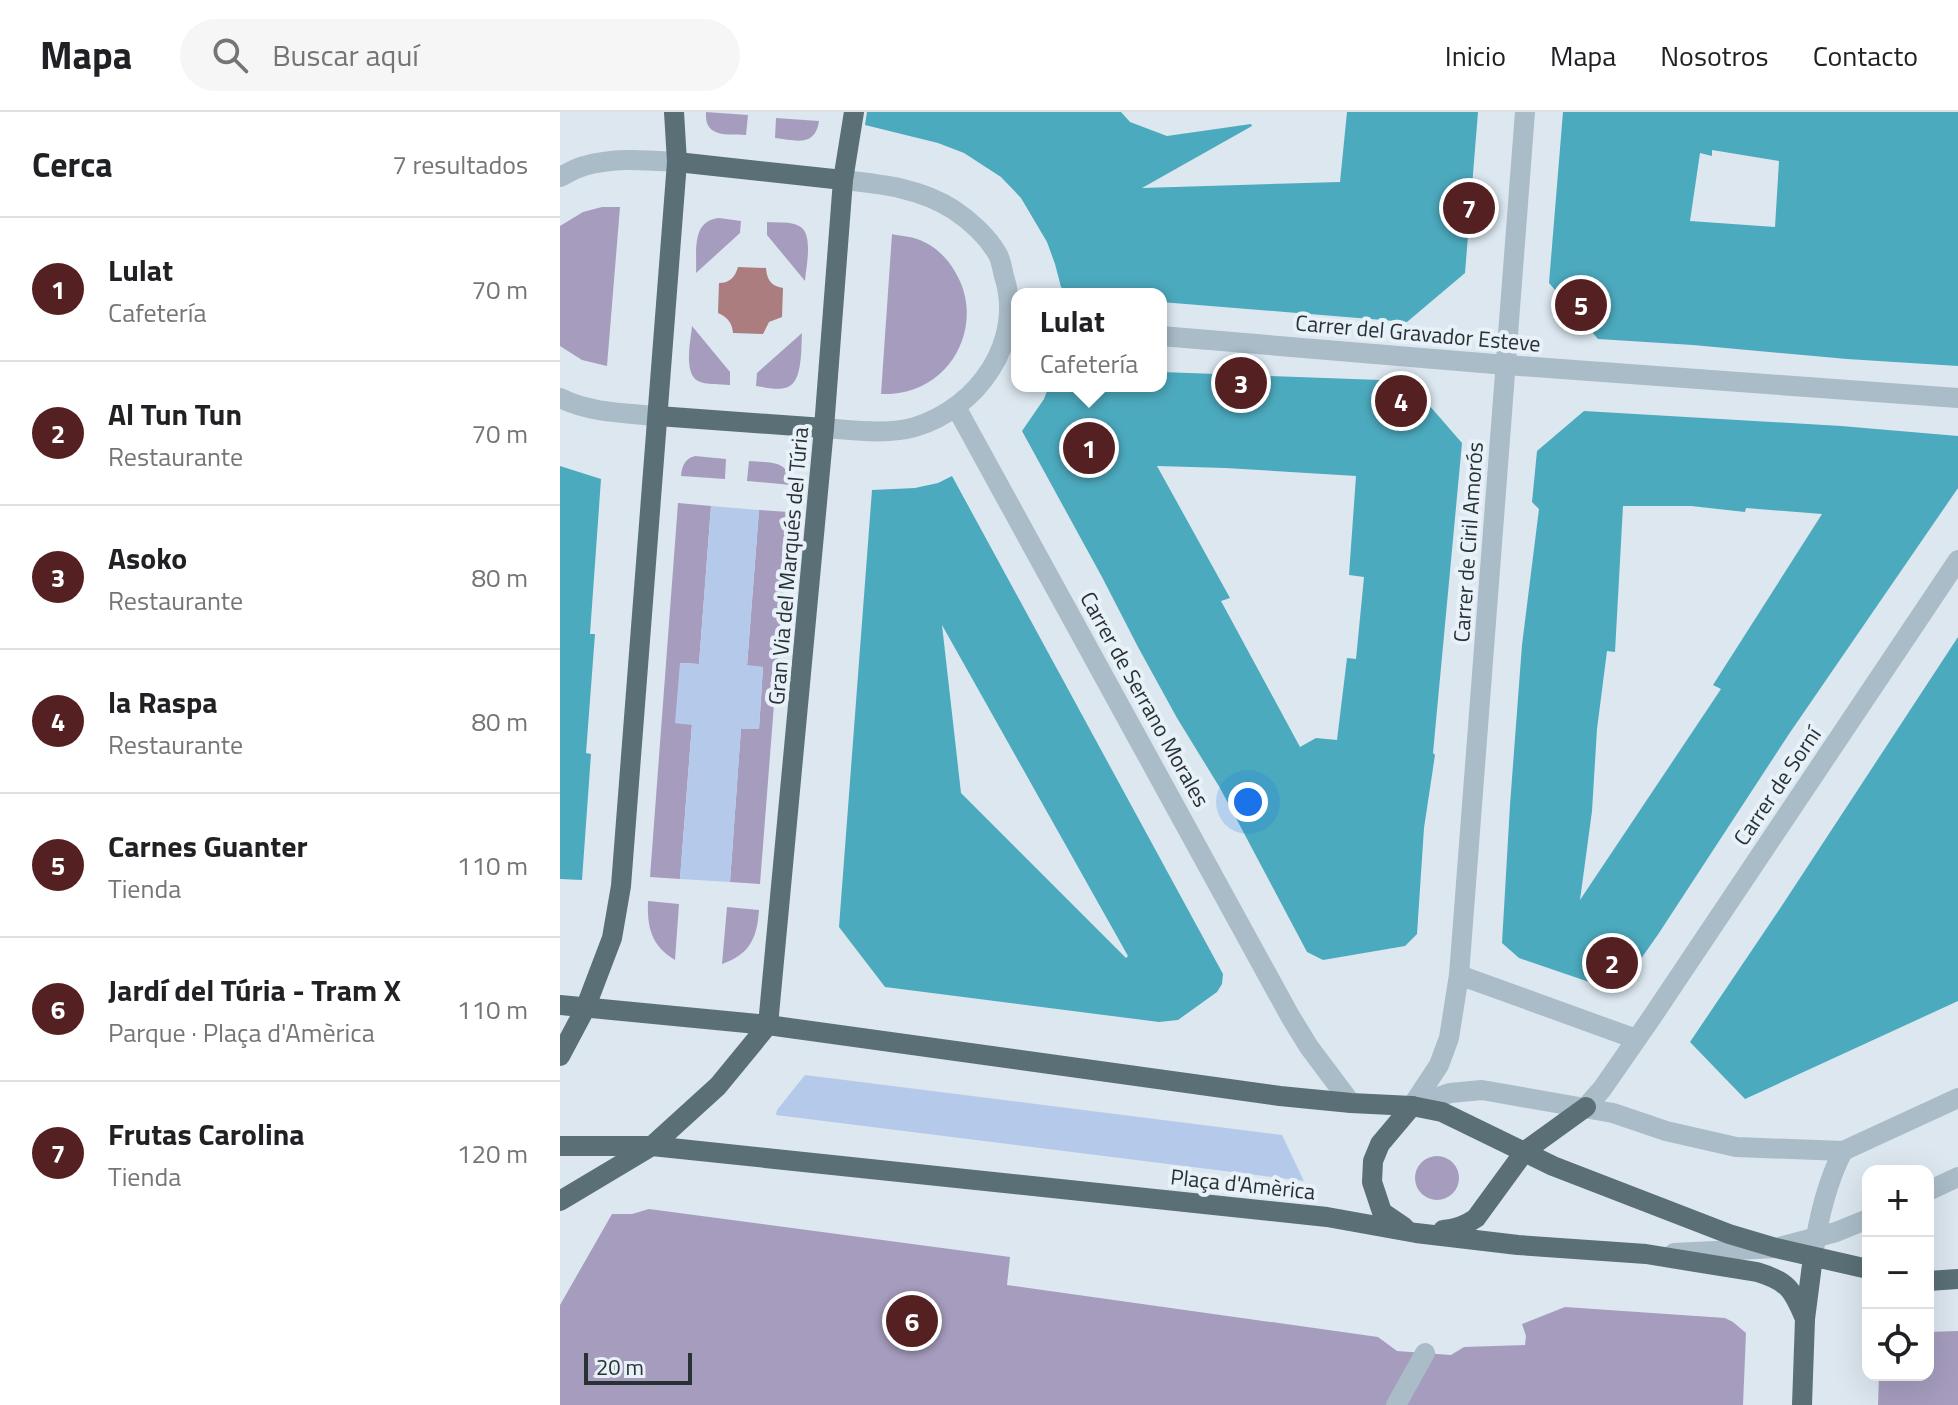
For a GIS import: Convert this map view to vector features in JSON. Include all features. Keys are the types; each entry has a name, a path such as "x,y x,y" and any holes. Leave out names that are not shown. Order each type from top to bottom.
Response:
{"main road":[{"path":"560,1056 585,1009 612,938 621,886 677,162 674,112"},
{"name":"Gran Via del Marqués del Túria","path":"768,1025 824,428 843,180 854,112"},
{"path":"677,162 843,180"},
{"path":"658,416 824,428"},
{"path":"560,1005 768,1025 1264,1094 1412,1106 1442,1112 1553,1166 1729,1234 1776,1248 1814,1247 1862,1267"},
{"path":"560,1201 652,1146 718,1086 768,1025"},
{"path":"1412,1106 1380,1144 1373,1161 1372,1182 1382,1212 1416,1233 1456,1229 1468,1224 1476,1218 1525,1151 1586,1107"},
{"name":"Plaça d'Amèrica","path":"560,1146 652,1146 1327,1217 1416,1233 1518,1245 1646,1254 1775,1277 1796,1296 1805,1319"},
{"path":"1802,1405 1805,1319 1814,1247"},
{"path":"1934,1281 1958,1279"}],"street":[{"name":"Carrer de Ciril Amorós","path":"1459,975 1525,112"},
{"path":"560,177 583,166 608,161 677,162"},
{"path":"843,180 884,184 922,194 953,209 979,231 998,254 1011,309"},
{"path":"824,428 864,431 912,428 934,420 956,407 979,385 1000,355 1011,329"},
{"name":"Carrer del Gravador Esteve","path":"1167,337 1958,398"},
{"path":"560,398 575,406 594,410 658,416"},
{"name":"Carrer de Serrano Morales","path":"956,407 1290,1016 1351,1103"},
{"name":"Carrer de Sorní","path":"1636,1039 1958,560"},
{"path":"1412,1106 1439,1065 1449,1038 1459,975 1636,1039 1586,1107"},
{"path":"1412,1106 1450,1093 1482,1090 1613,1113 1666,1131 1736,1147 1843,1151 1958,1098"},
{"path":"1814,1247 1831,1174 1843,1151"},
{"path":"1934,1188 1958,1177"},
{"path":"1814,1247 1862,1222"},
{"path":"1646,1254 1776,1248"},
{"path":"1396,1405 1425,1353"}],"shaded area":[{"path":"706,112 748,115 746,135 718,133 709,126"},
{"path":"776,118 819,121 817,130 809,139 797,141 775,138"},
{"path":"602,207 620,207 607,366 582,360 560,346 560,226 583,212"},
{"path":"719,218 741,221 740,233 696,273 697,238 704,225"},
{"path":"767,222 792,223 804,230 808,251 805,281 767,235"},
{"path":"892,234 923,241 947,260 963,289 967,308 966,328 950,363 936,377 919,387 881,394"},
{"path":"738,267 766,268 770,282 783,288 782,317 769,322 763,334 733,333 728,320 718,313 719,283 732,279"},
{"path":"692,326 730,372 730,385 705,383 693,377 689,355"},
{"path":"802,333 800,363 793,384 780,389 756,386 757,373"},
{"path":"695,456 726,459 725,479 681,476 685,463"},
{"path":"749,461 777,464 786,471 791,485 747,481"},
{"path":"678,503 711,506 699,664 681,663 676,723 692,724 680,879 650,877"},
{"path":"759,510 789,512 760,884 730,882 741,728 759,729 763,667 747,666"},
{"path":"648,901 679,904 675,960 661,949 652,935"},
{"path":"727,907 759,910 750,944 732,960 722,964"},
{"path":"1437,1156 1452,1163 1459,1178 1452,1193 1437,1200 1422,1193 1415,1178 1422,1163"},
{"path":"649,1209 1010,1257 1007,1285 1378,1337 1397,1351 1451,1355 1464,1347 1525,1345 1522,1324 1565,1307 1725,1318 1746,1333 1743,1405 560,1405 560,1305 612,1214 632,1214"},
{"path":"1958,1331 1958,1405 1878,1405 1879,1381 1934,1381 1934,1332"}],"sand":[{"path":"711,506 759,510 747,665 763,667 759,729 741,729 730,882 680,879 692,725 675,723 680,663 699,664"},
{"path":"805,1075 1282,1135 1304,1181 776,1115"}],"building":[{"path":"867,112 1121,112 1130,122 1167,136 1251,124 1142,188 1340,182 1347,112 1478,112 1465,273 1407,322 1167,302 1167,288 1062,288 1047,242 1021,198 1001,177 964,153 938,143 865,125"},
{"path":"1563,112 1958,112 1958,366 1598,339 1549,283","holes":["1712,150 1779,161 1775,227 1690,221 1700,153 1712,156"]},
{"path":"1167,372 1408,381 1462,443 1435,755 1424,828 1417,934 1405,946 1323,960 1307,952 1022,431 1047,392 1167,392","holes":["1157,466 1356,476 1349,575 1364,577 1356,659 1347,658 1337,740 1316,738 1300,747 1221,601 1230,598"]},
{"path":"1584,411 1958,436 1958,488 1789,734 1622,986 1601,986 1519,958 1502,943 1522,645 1539,509 1532,502 1537,451","holes":["1623,506 1691,506 1745,512 1746,508 1822,514 1713,685 1721,689 1580,900 1607,651 1615,652"]},
{"path":"560,466 601,479 590,634 595,634 586,753 591,754 582,880 560,879"},
{"path":"952,476 1223,974 1217,992 1178,1020 1159,1022 885,987 839,927 872,490 915,488","holes":["942,625 1128,956 1126,958 961,793"]},
{"path":"1958,637 1958,1001 1745,1099 1690,1042"}],"place":[{"name":"Frutas Carolina","path":"1469,208"},
{"name":"Carnes Guanter","path":"1581,305"},
{"name":"Asoko","path":"1241,383"},
{"name":"la Raspa","path":"1401,401"},
{"name":"Lulat","path":"1089,448"},
{"name":"Al Tun Tun","path":"1612,963"},
{"name":"Jardí del Túria - Tram X","path":"912,1321"}]}
